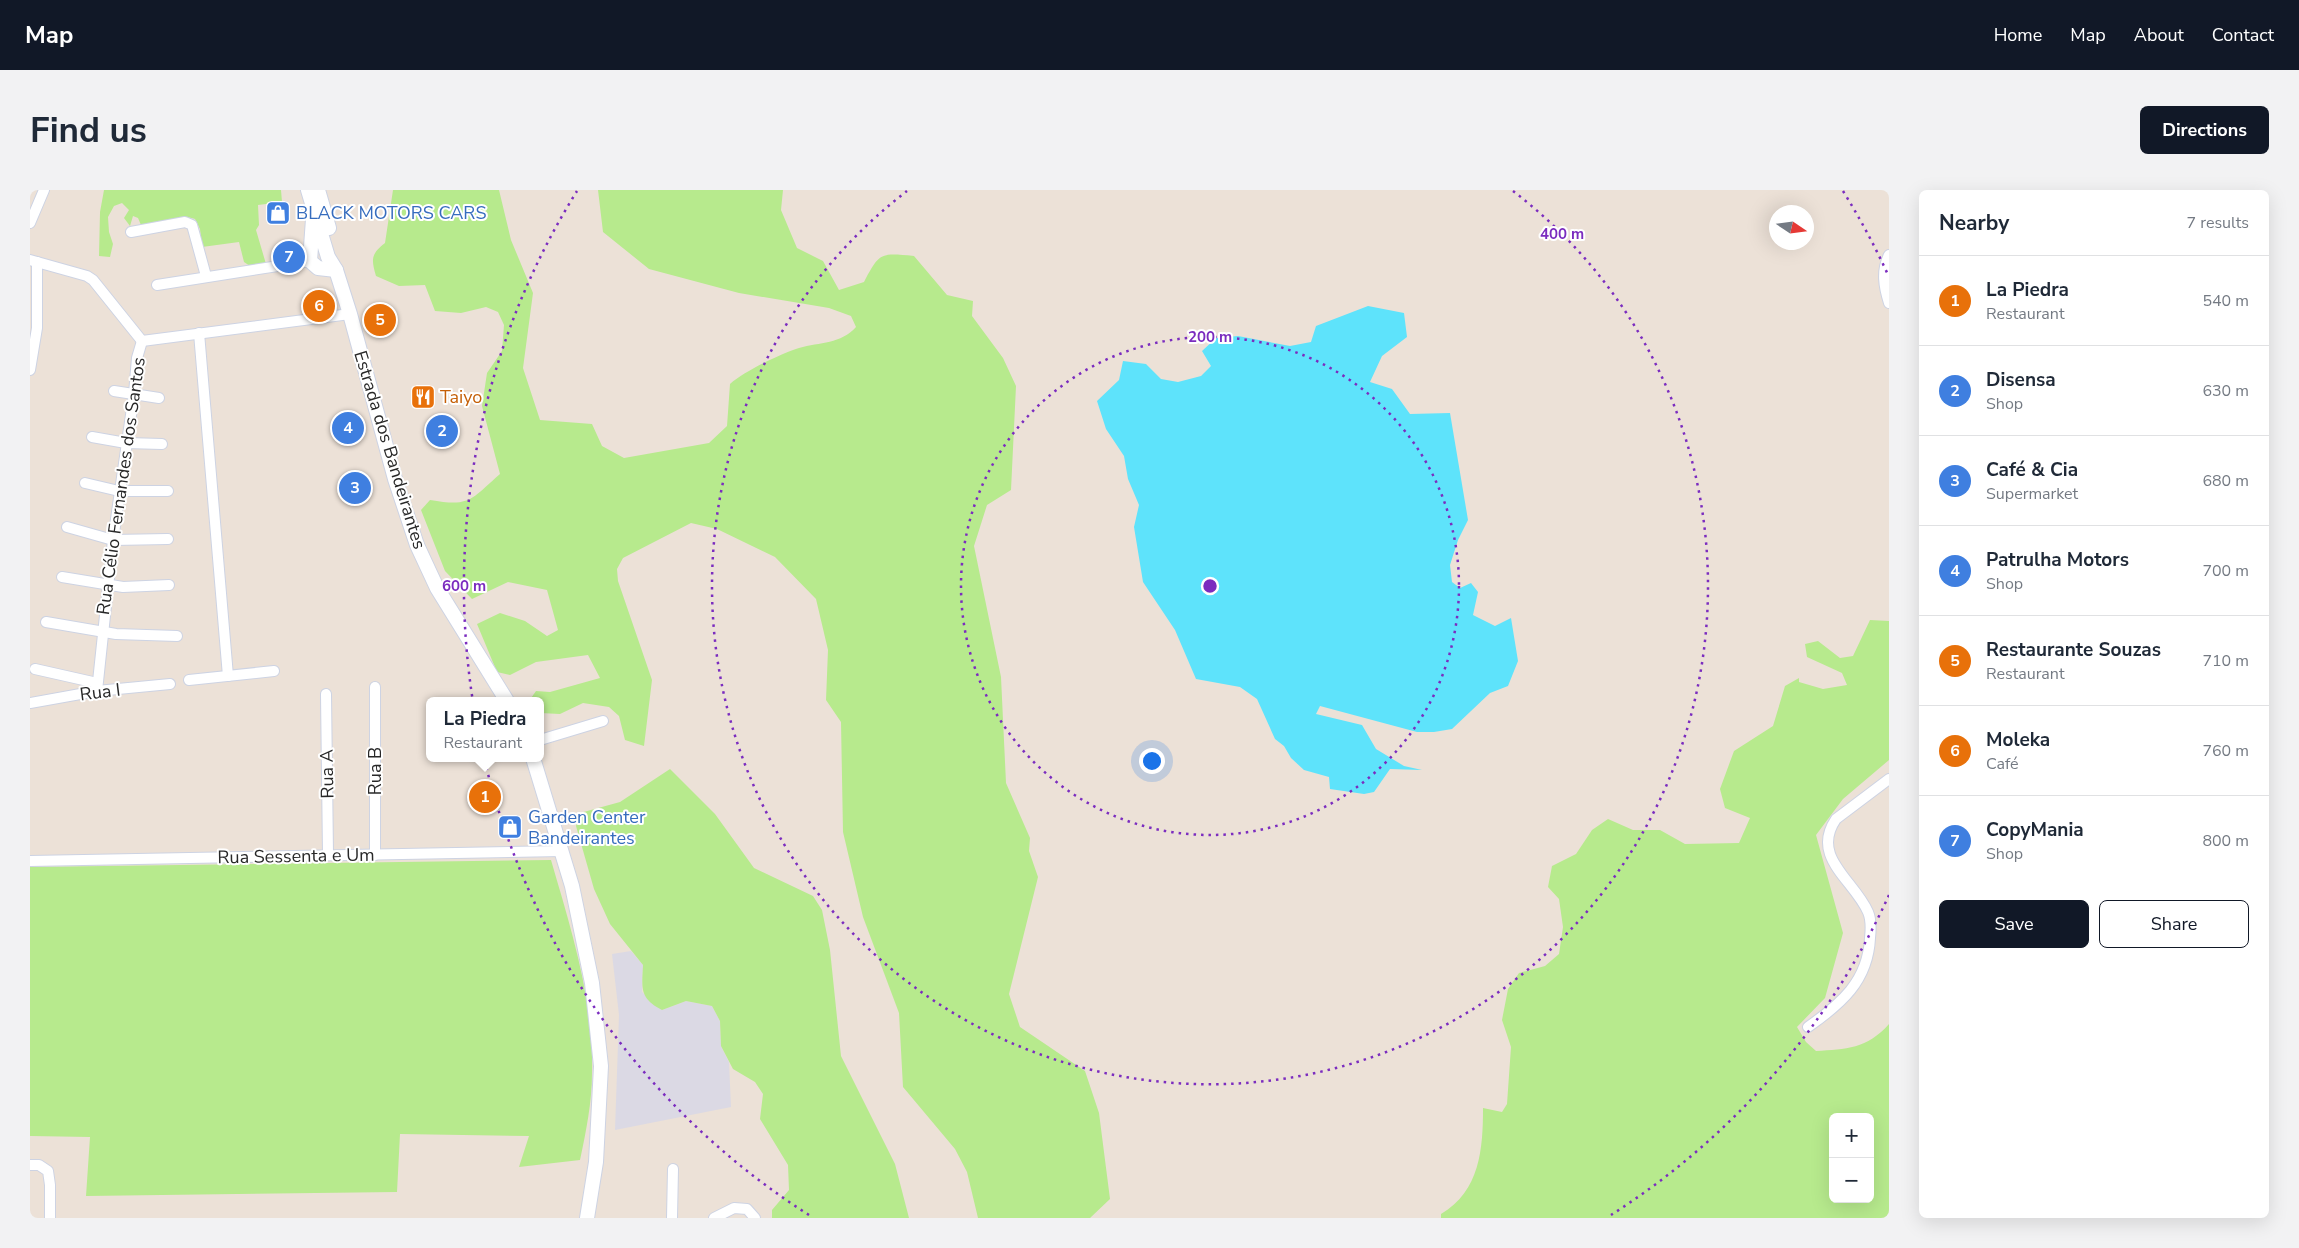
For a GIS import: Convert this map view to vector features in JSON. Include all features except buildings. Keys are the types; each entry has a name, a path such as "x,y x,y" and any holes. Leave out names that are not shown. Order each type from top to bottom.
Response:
{"main road":[{"name":"Estrada dos Bandeirantes","path":"308,190 316,196 328,257 336,270 350,314 395,479 417,545 437,588 505,697"},
{"path":"316,196 310,261 318,268 336,270"},
{"path":"534,762 562,851 589,965 601,1066 596,1162 587,1218"}],"street":[{"path":"30,223 44,190"},
{"path":"131,232 189,223 194,227 206,276"},
{"path":"1889,256 1884,272 1884,288 1889,303"},
{"path":"30,370 34,328 34,261 87,276 102,289 142,341"},
{"path":"157,285 310,261"},
{"name":"Rua Célio Fernandes dos Santos","path":"97,687 112,540 134,394 137,358 142,341 350,314"},
{"path":"200,333 228,676"},
{"path":"114,390 159,398"},
{"path":"92,437 126,443 162,444"},
{"path":"85,483 119,491 168,491"},
{"path":"67,527 112,540 168,539"},
{"path":"62,577 123,587 169,585"},
{"path":"46,622 102,633 133,636 177,636"},
{"path":"35,669 97,687"},
{"path":"189,680 274,671"},
{"name":"Rua I","path":"30,703 97,687 170,684"},
{"name":"Rua B","path":"375,687 375,856"},
{"name":"Rua A","path":"326,694 328,854"},
{"path":"544,739 603,721"},
{"path":"1808,1027 1836,1008 1850,993 1861,977 1868,959 1870,943 1869,914 1863,902 1833,861 1828,849 1827,837 1830,826 1836,819 1889,779"},
{"name":"Rua Sessenta e Um","path":"30,861 562,851"},
{"path":"30,1164 39,1165 48,1171 50,1218"},
{"path":"672,1218 673,1170"},
{"path":"714,1218 734,1208 747,1209 755,1218"}],"shaded area":[{"path":"631,951 643,965 642,992 662,1010 686,1001 712,1006 720,1021 721,1046 729,1062 731,1107 615,1130 619,1015 612,954"}],"green space":[{"path":"104,190 281,190 282,202 258,205 259,225 256,230 266,264 250,266 244,262 239,242 202,247 200,229 195,219 189,217 179,217 152,225 141,225 138,218 133,216 130,226 124,218 129,210 122,203 114,206 108,217 109,232 113,244 110,257 99,256 100,212"},
{"path":"393,190 499,190 511,240 533,293 523,368 540,420 592,424 602,446 624,458 709,443 727,426 730,384 753,368 799,348 837,340 850,333 856,327 851,316 829,308 739,293 649,269 603,232 598,190 783,190 781,210 797,248 823,261 839,290 864,282 874,265 882,257 887,255 903,255 914,256 947,295 973,301 972,316 1003,358 1016,386 1011,490 987,505 974,546 1001,677 1006,783 1030,838 1029,851 1038,877 1009,994 1020,1027 1085,1071 1099,1113 1110,1199 1090,1218 978,1218 967,1172 955,1149 903,1087 899,1013 863,917 843,832 841,722 826,700 828,650 816,599 775,557 717,529 691,523 623,558 617,569 618,581 652,680 644,746 625,740 619,716 609,707 583,703 560,714 544,713 544,697 532,697 536,691 550,692 600,678 588,655 536,662 510,675 497,672 477,624 500,613 525,621 547,636 558,630 547,590 508,582 472,599 445,571 421,510 430,500 454,503 469,499 500,474 482,406 487,373 502,351 504,325 498,312 486,307 461,313 435,311 425,285 399,286 376,276 373,257 377,250 385,243"},
{"path":"1870,620 1889,621 1889,760 1843,799 1816,835 1843,933 1825,998 1797,1027 1806,1042 1816,1051 1856,1046 1873,1038 1889,1024 1889,1218 1441,1218 1441,1214 1454,1205 1464,1194 1477,1168 1482,1139 1483,1108 1502,1112 1507,1104 1511,1047 1502,1020 1508,989 1519,973 1545,966 1559,954 1563,927 1559,899 1548,887 1552,866 1576,854 1592,830 1608,819 1633,830 1660,830 1685,844 1739,843 1750,818 1725,808 1720,789 1734,751 1773,726 1785,686 1799,678 1799,682 1823,689 1847,685 1842,673 1807,657 1805,644 1818,641 1840,658 1853,656"},
{"path":"670,769 715,814 754,868 813,896 822,910 830,950 841,1056 895,1164 909,1218 772,1218 772,1210 789,1190 788,1165 760,1119 763,1094 755,1082 733,1069 721,1046 720,1021 712,1006 686,1001 662,1010 646,997 643,986 643,965 610,924 594,889 576,826 580,813 620,802"},
{"path":"551,860 580,965 592,1046 591,1095 580,1160 519,1167 529,1136 400,1134 397,1192 86,1196 90,1137 30,1136 30,867"}],"water":[{"path":"1368,306 1404,313 1407,337 1382,356 1370,382 1392,389 1410,414 1450,413 1468,520 1458,540 1450,565 1452,582 1460,588 1471,583 1478,592 1473,615 1495,626 1511,618 1518,661 1508,686 1490,693 1452,729 1417,732 1320,706 1316,714 1362,725 1376,749 1404,766 1422,770 1390,769 1374,792 1364,794 1330,789 1329,777 1304,770 1291,758 1284,746 1275,739 1257,699 1240,687 1196,679 1175,630 1143,582 1134,527 1139,505 1128,479 1124,456 1106,429 1097,401 1119,380 1123,361 1146,364 1161,379 1178,382 1201,376 1211,366 1202,351 1216,338 1238,336 1290,346 1311,342 1316,326"}],"place":[{"name":"BLACK MOTORS CARS","path":"278,213"},
{"name":"CopyMania","path":"289,257"},
{"name":"Moleka","path":"319,306"},
{"name":"Restaurante Souzas","path":"380,320"},
{"name":"Taiyo","path":"423,397"},
{"name":"Patrulha Motors","path":"348,428"},
{"name":"Disensa","path":"442,431"},
{"name":"Café & Cia","path":"355,488"},
{"name":"La Piedra","path":"485,797"},
{"name":"Garden Center Bandeirantes","path":"510,827"}]}
